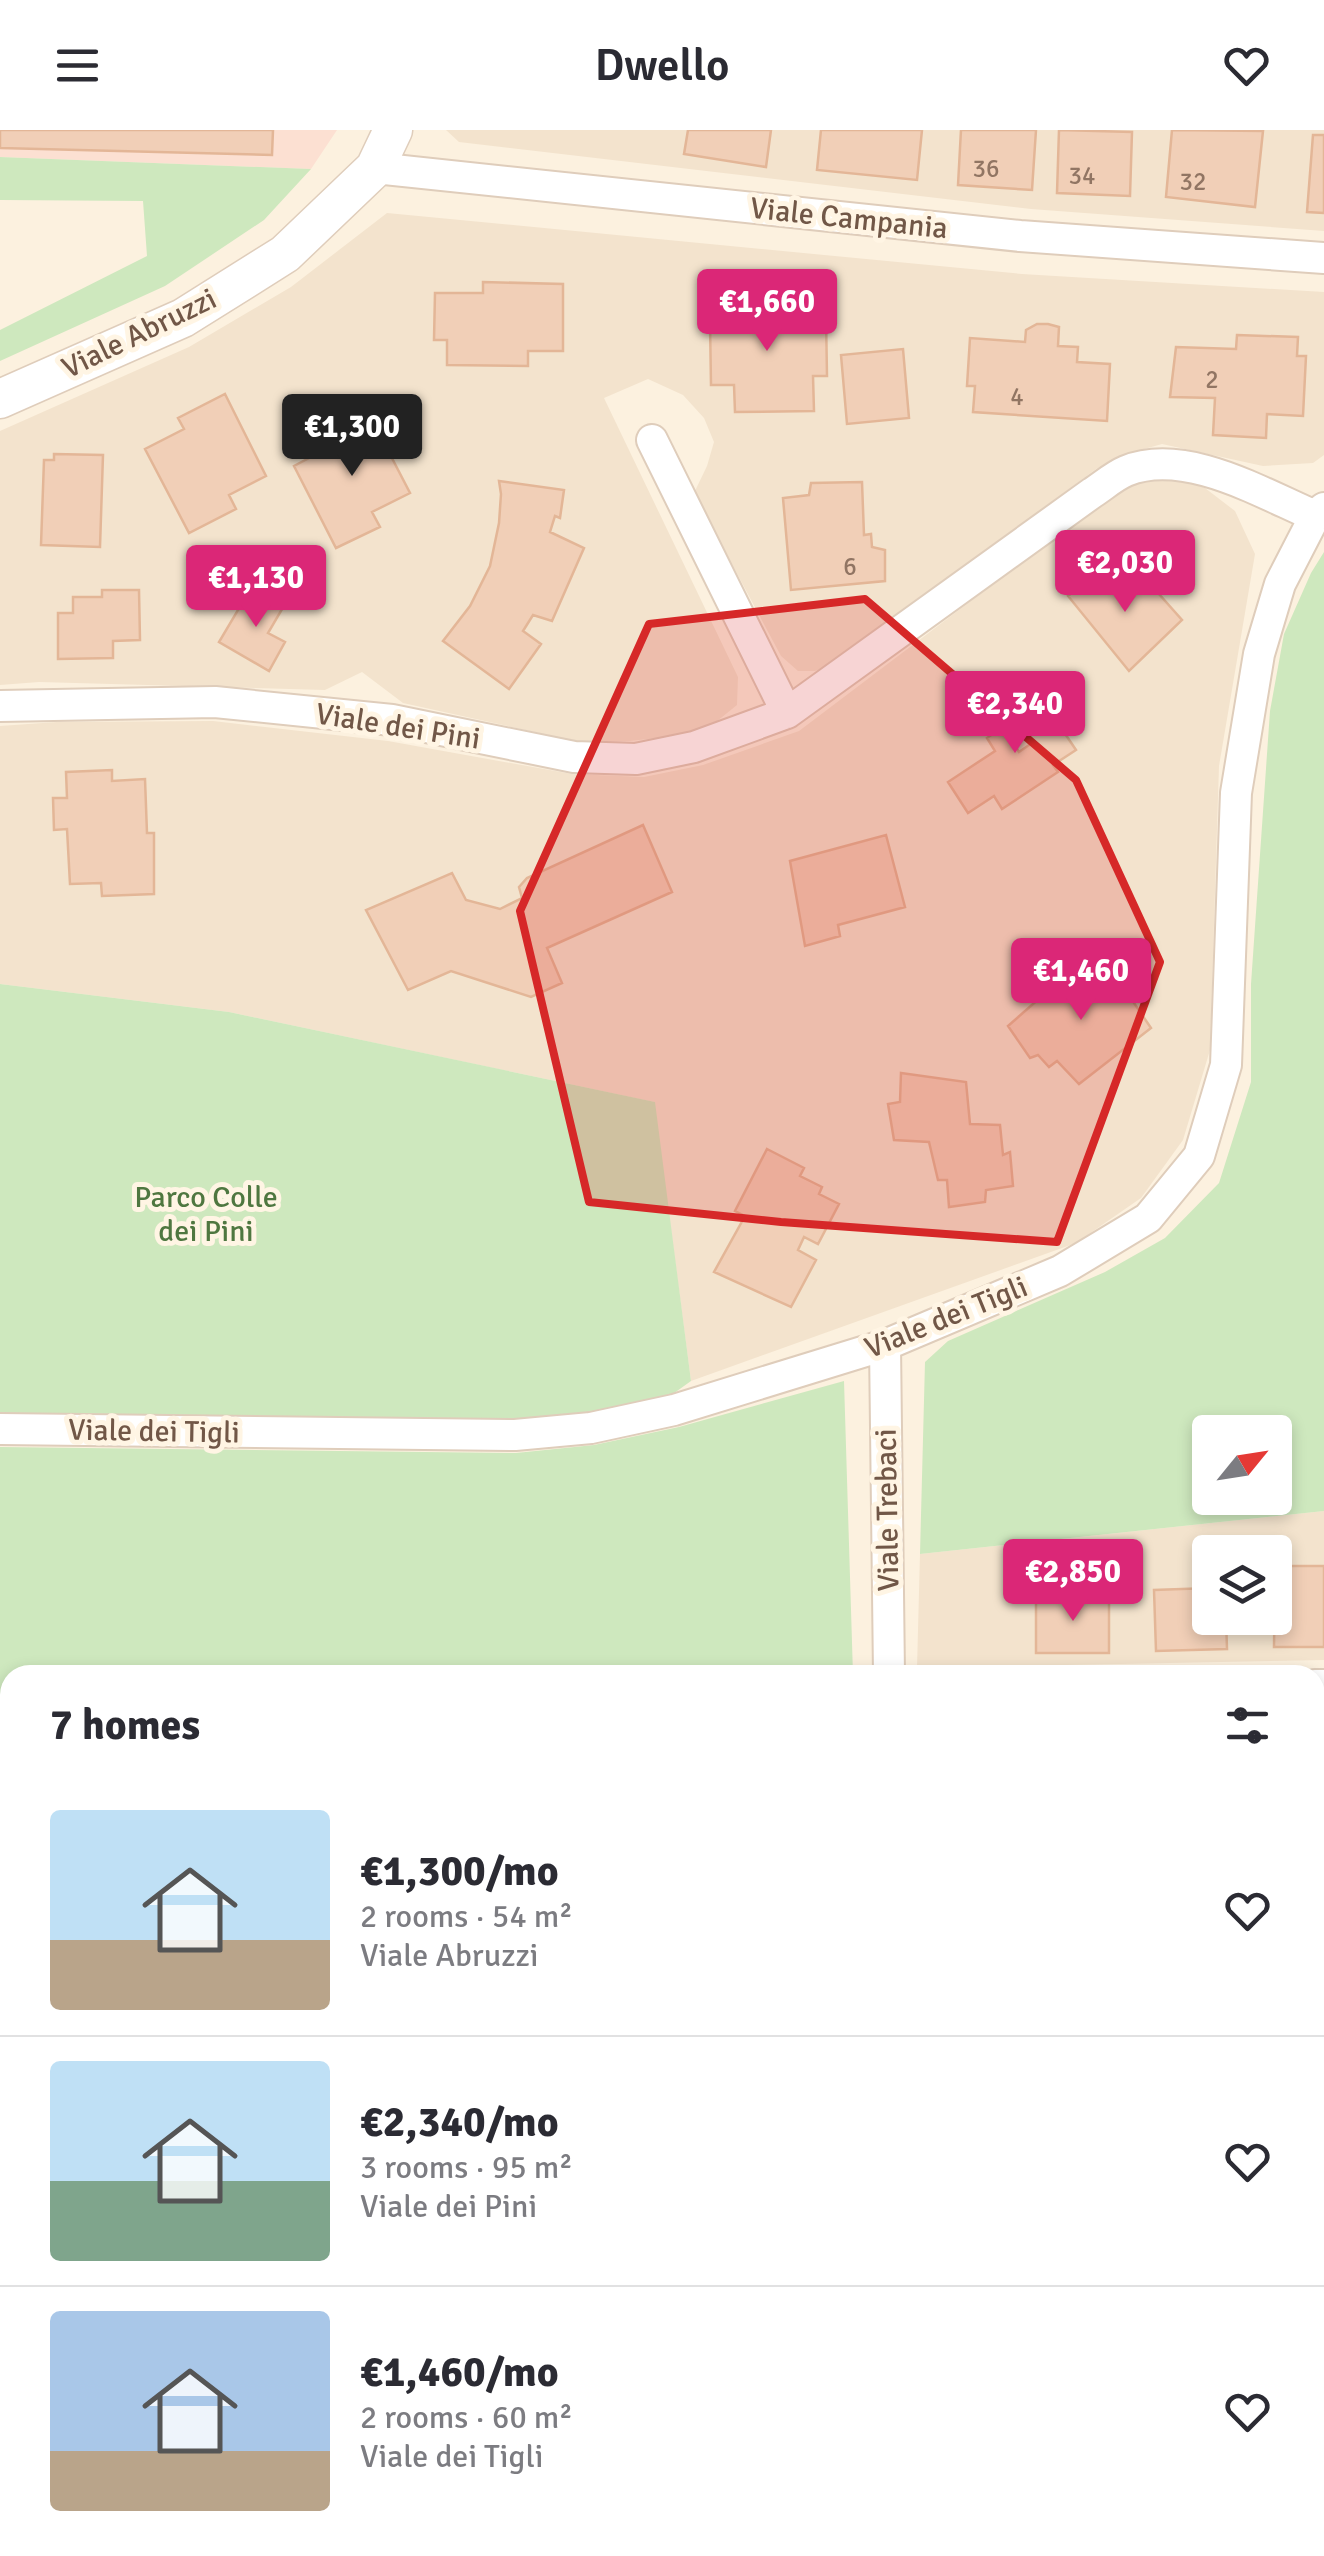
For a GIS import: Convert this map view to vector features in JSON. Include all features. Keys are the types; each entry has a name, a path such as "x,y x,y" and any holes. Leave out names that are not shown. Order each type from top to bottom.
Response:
{"street":[{"name":"Viale Abruzzi","path":"0,398 182,318 286,254 375,168 393,130"},
{"name":"Viale Campania","path":"375,168 1020,236 1324,258"},
{"path":"652,440 786,713"},
{"name":"Viale dei Pini","path":"0,706 214,702 392,720 574,757 636,759 694,747 786,713 1125,472 1160,463 1212,472 1319,512"},
{"name":"Viale dei Tigli","path":"0,1429 515,1435 591,1428 674,1410 885,1344 1060,1270 1148,1218 1200,1156 1226,1066 1236,793 1259,654 1280,584 1319,512"},
{"name":"Viale Trebaci","path":"885,1344 890,1665"}],"highlighted area":[{"path":"865,599 1076,780 1160,962 1057,1242 781,1222 589,1202 520,911 649,624"}],"shaded area":[{"path":"0,130 337,130 311,169 0,157"},
{"path":"446,130 1324,130 1324,231 1031,209 459,142"},
{"path":"387,213 1022,274 1324,292 1324,455 1313,463 1263,466 1162,444 1130,453 1096,469 837,662 815,671 798,671 781,656 694,493 714,442 704,418 683,395 648,379 604,398 738,677 737,705 711,726 683,735 580,742 403,703 362,672 325,690 39,682 0,685 0,431 189,347 291,287"},
{"path":"1174,477 1205,488 1235,511 1255,554 1219,766 1210,1050 1183,1140 1141,1198 1076,1243 691,1381 654,1102 229,1012 0,984 0,726 213,721 388,741 572,774 644,777 703,765 799,731 1108,497 1143,479"},
{"path":"1324,1511 1324,1660 917,1665 920,1554"}],"green space":[{"path":"0,157 311,169 264,220 165,286 0,361 0,330 147,256 143,201 0,200"},
{"path":"1324,552 1324,1511 1292,1514 1292,1415 1192,1415 1192,1515 1286,1515 920,1554 925,1362 948,1341 1105,1272 1165,1238 1219,1183 1251,1082 1251,984 1270,711 1284,634"},
{"name":"Parco Colle dei Pini","path":"0,984 229,1012 655,1102 691,1381 670,1396 589,1412 514,1420 0,1414"},
{"path":"844,1381 853,1665 0,1665 0,1447 516,1453 594,1445 679,1427"}],"building":[{"path":"0,130 273,130 272,155 0,148"},
{"path":"688,130 771,130 766,167 684,154"},
{"path":"821,130 922,130 917,180 817,170"},
{"path":"961,130 1036,130 1032,190 958,185"},
{"path":"1059,130 1132,132 1130,196 1057,193"},
{"path":"1172,130 1263,131 1255,207 1166,197"},
{"path":"1313,135 1324,135 1324,213 1307,212"},
{"path":"483,282 563,284 563,351 528,351 528,366 447,365 447,340 434,340 435,293 483,293"},
{"path":"782,295 783,316 826,316 827,376 813,376 814,411 735,412 734,385 711,385 710,323 721,323 720,297"},
{"path":"1037,324 1059,327 1058,346 1078,347 1077,362 1110,364 1107,421 973,412 975,386 967,386 970,338 1025,342 1026,330"},
{"path":"1237,335 1298,337 1297,356 1306,356 1303,416 1267,414 1266,438 1213,435 1215,398 1170,397 1176,347 1236,349"},
{"path":"903,349 909,418 847,424 841,355"},
{"path":"225,394 266,476 229,495 236,509 189,533 145,449 184,429 178,418"},
{"path":"367,410 410,493 372,512 380,527 336,548 294,466 330,447 323,433"},
{"path":"54,454 103,455 100,547 41,545 44,460 54,460"},
{"path":"499,481 564,490 560,518 555,516 550,532 584,548 552,621 533,615 523,631 541,644 509,689 443,641 470,606 490,566 499,523"},
{"path":"862,482 864,535 871,534 872,547 885,550 885,581 791,590 783,498 809,495 811,483"},
{"path":"1119,566 1142,591 1150,584 1182,620 1129,671 1068,596 1092,575 1100,583"},
{"path":"102,590 139,590 140,640 113,641 113,658 58,659 58,613 73,613 73,597 102,597"},
{"path":"248,593 288,599 268,633 285,642 269,671 219,642"},
{"path":"1022,681 1043,710 1047,707 1076,750 1053,765 1058,772 1002,809 994,796 968,813 948,782 995,751 987,738 1003,727 1019,752 1032,743 1000,696"},
{"path":"112,770 112,781 145,779 147,833 154,833 154,894 102,896 101,883 70,884 67,829 54,830 53,798 67,798 66,772"},
{"path":"643,825 672,892 547,948 562,983 531,997 451,971 408,990 366,910 452,873 466,900 500,909 522,898 519,887 527,878"},
{"path":"886,835 905,907 838,925 840,936 805,946 790,861"},
{"path":"1104,959 1151,1028 1079,1084 1057,1061 1049,1067 1038,1055 1030,1058 1008,1026 1065,976 1072,982"},
{"path":"901,1073 966,1082 970,1124 1000,1125 1003,1155 1010,1152 1013,1186 986,1190 985,1202 949,1207 947,1180 938,1180 929,1142 894,1140 888,1104 900,1102"},
{"path":"767,1149 804,1168 800,1176 822,1187 819,1194 839,1204 818,1244 804,1237 798,1250 816,1260 791,1307 714,1272 745,1216 735,1211"},
{"path":"1292,1566 1324,1566 1324,1647 1274,1647 1274,1635 1292,1635"},
{"path":"1192,1589 1192,1635 1227,1635 1227,1649 1156,1651 1154,1590"},
{"path":"1109,1594 1109,1653 1036,1653 1036,1595"}]}
